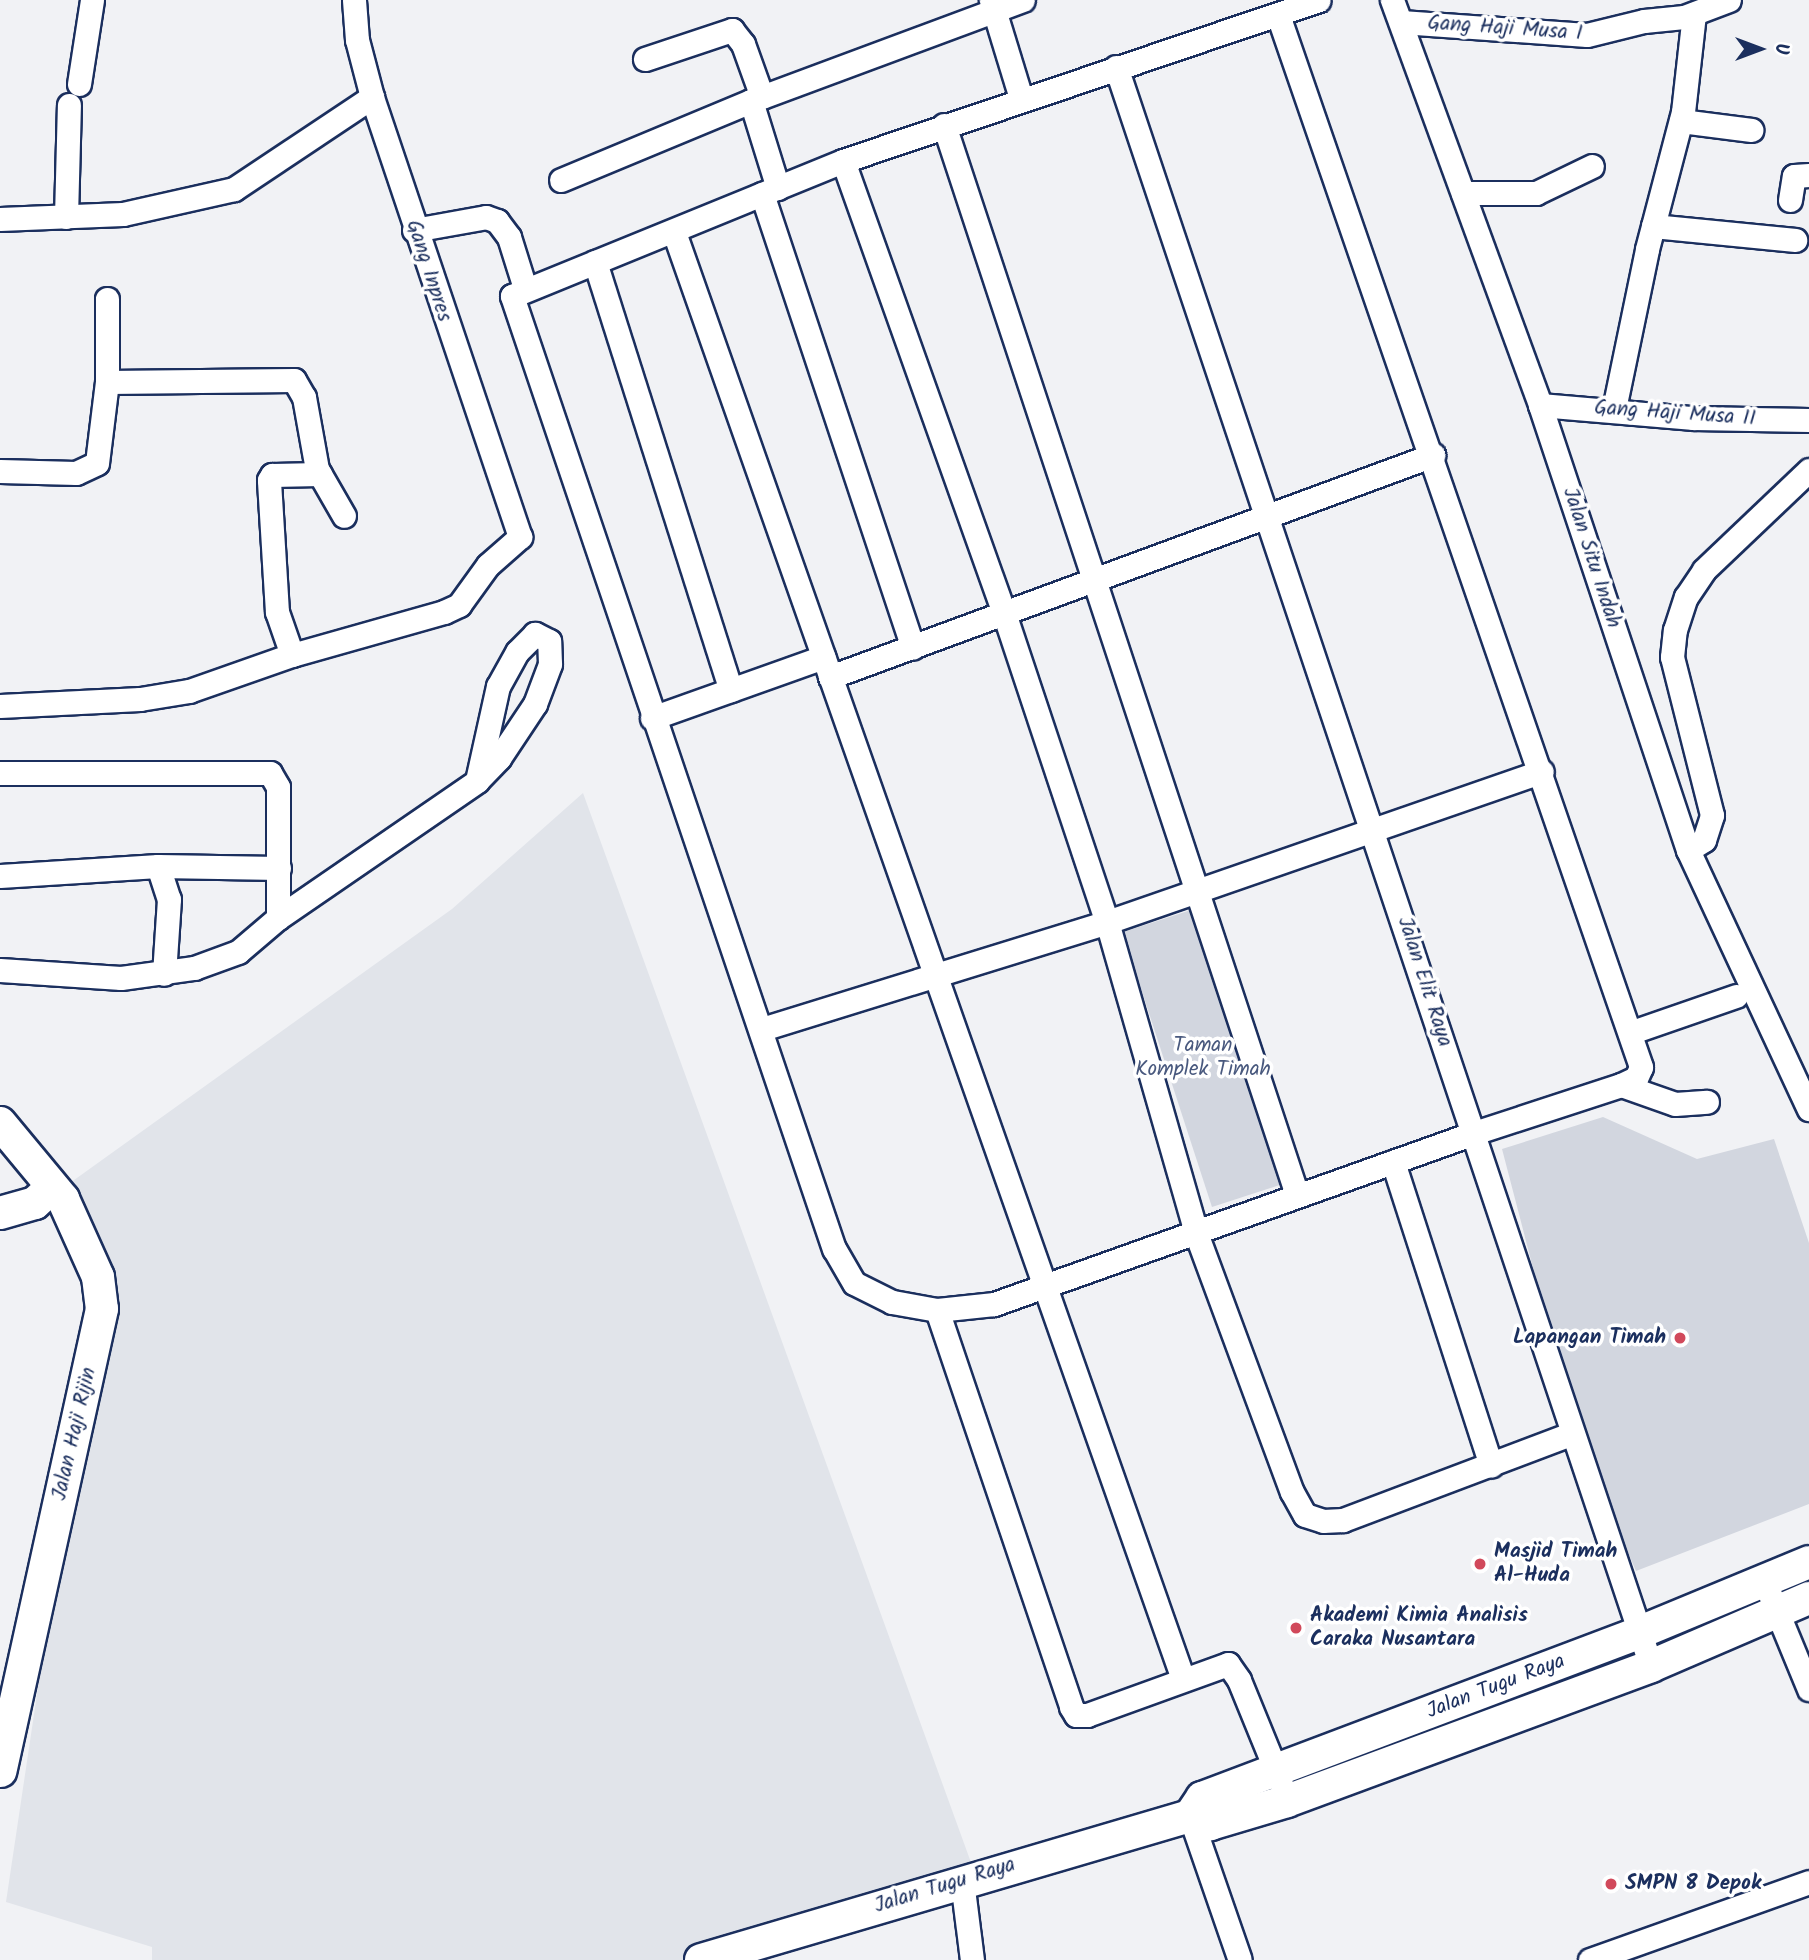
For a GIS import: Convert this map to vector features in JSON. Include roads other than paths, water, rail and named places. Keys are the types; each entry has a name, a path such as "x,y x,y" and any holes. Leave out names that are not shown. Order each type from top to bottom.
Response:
{"street":[{"path":"79,84 92,0"},
{"name":"Gang Inpres","path":"292,655 459,605 488,565 520,537 372,97 357,40 354,0"},
{"path":"561,180 993,5 1023,0"},
{"path":"1278,15 1433,455 1632,1032 1641,1067 1636,1078 1622,1085 1474,1133 994,1304 937,1310 868,1293 842,1266 652,718 511,302 512,296 525,288 674,232 843,161 1021,98 1319,0"},
{"name":"Jalan Situ Indah","path":"1392,0 1541,405 1688,850 1800,1069 1809,1109"},
{"name":"Gang Haji Musa I","path":"1401,22 1587,35 1694,14 1729,0"},
{"path":"993,5 1021,98"},
{"path":"1614,409 1653,226 1681,121 1694,14"},
{"path":"645,59 732,30 743,44 757,99 770,191 913,647"},
{"name":"Jalan Elit Raya","path":"1116,67 1374,831 1570,1434 1651,1666"},
{"path":"0,219 66,217 166,208 234,189 372,97"},
{"path":"66,217 69,105"},
{"path":"1681,121 1751,130"},
{"path":"944,125 1297,1195"},
{"path":"843,161 1004,613 1107,922 1196,1233 1292,1492 1306,1515 1323,1521 1343,1520 1570,1434"},
{"path":"1463,193 1536,193 1592,166"},
{"path":"1790,200 1794,176 1809,175"},
{"path":"415,230 486,217 497,221 509,237 525,288"},
{"path":"1653,226 1795,240"},
{"path":"674,232 826,667 939,977 1043,1287 1183,1678"},
{"path":"595,262 731,690"},
{"path":"0,471 76,473 97,463 107,382 107,299"},
{"path":"107,382 293,380 304,397 320,474 344,516"},
{"name":"Gang Haji Musa II","path":"1541,405 1614,409 1693,418 1809,419"},
{"path":"652,718 731,690 913,647 1433,455"},
{"path":"1688,850 1704,840 1712,815 1672,657 1675,630 1686,597 1704,570 1809,470"},
{"path":"0,706 168,696 208,687 292,655 277,612 269,480 272,475 320,474"},
{"path":"0,970 71,977 164,974 213,963 238,952 278,918 477,781 517,736 535,704 550,664 548,641 536,634 517,652 498,687 477,781"},
{"path":"762,1029 939,977 1107,922 1542,771"},
{"path":"0,773 271,773 278,787 278,918"},
{"path":"0,876 158,866 279,868"},
{"path":"158,866 169,899 164,974"},
{"path":"1632,1032 1736,996"},
{"path":"1622,1085 1660,1101 1687,1105 1707,1102"},
{"name":"Jalan Haji Rijin","path":"0,1123 52,1188 89,1252 102,1309 1,1761"},
{"path":"1393,1162 1490,1466"},
{"path":"0,1213 36,1203 52,1188"},
{"path":"937,1310 1071,1707 1076,1715 1087,1715 1218,1664 1234,1668 1287,1801"},
{"name":"Jalan Tugu Raya","path":"1190,1816 1202,1798 1638,1633 1809,1562"},
{"path":"1764,1580 1809,1689"},
{"name":"Jalan Tugu Raya","path":"701,1960 1190,1816 1210,1825 1287,1801 1651,1666 1809,1598"},
{"path":"1190,1816 1240,1960"},
{"path":"962,1881 972,1960"},
{"path":"1590,1960 1640,1952 1809,1882"}],"place":[{"name":"Lapangan Timah","path":"1680,1338"},
{"name":"Masjid Timah Al-Huda","path":"1480,1564"},
{"name":"Akademi Kimia Analisis Caraka Nusantara","path":"1296,1628"},
{"name":"SMPN 8 Depok","path":"1611,1884"}],"park label":[{"name":"Taman Komplek Timah","path":"1203,1058"}]}
